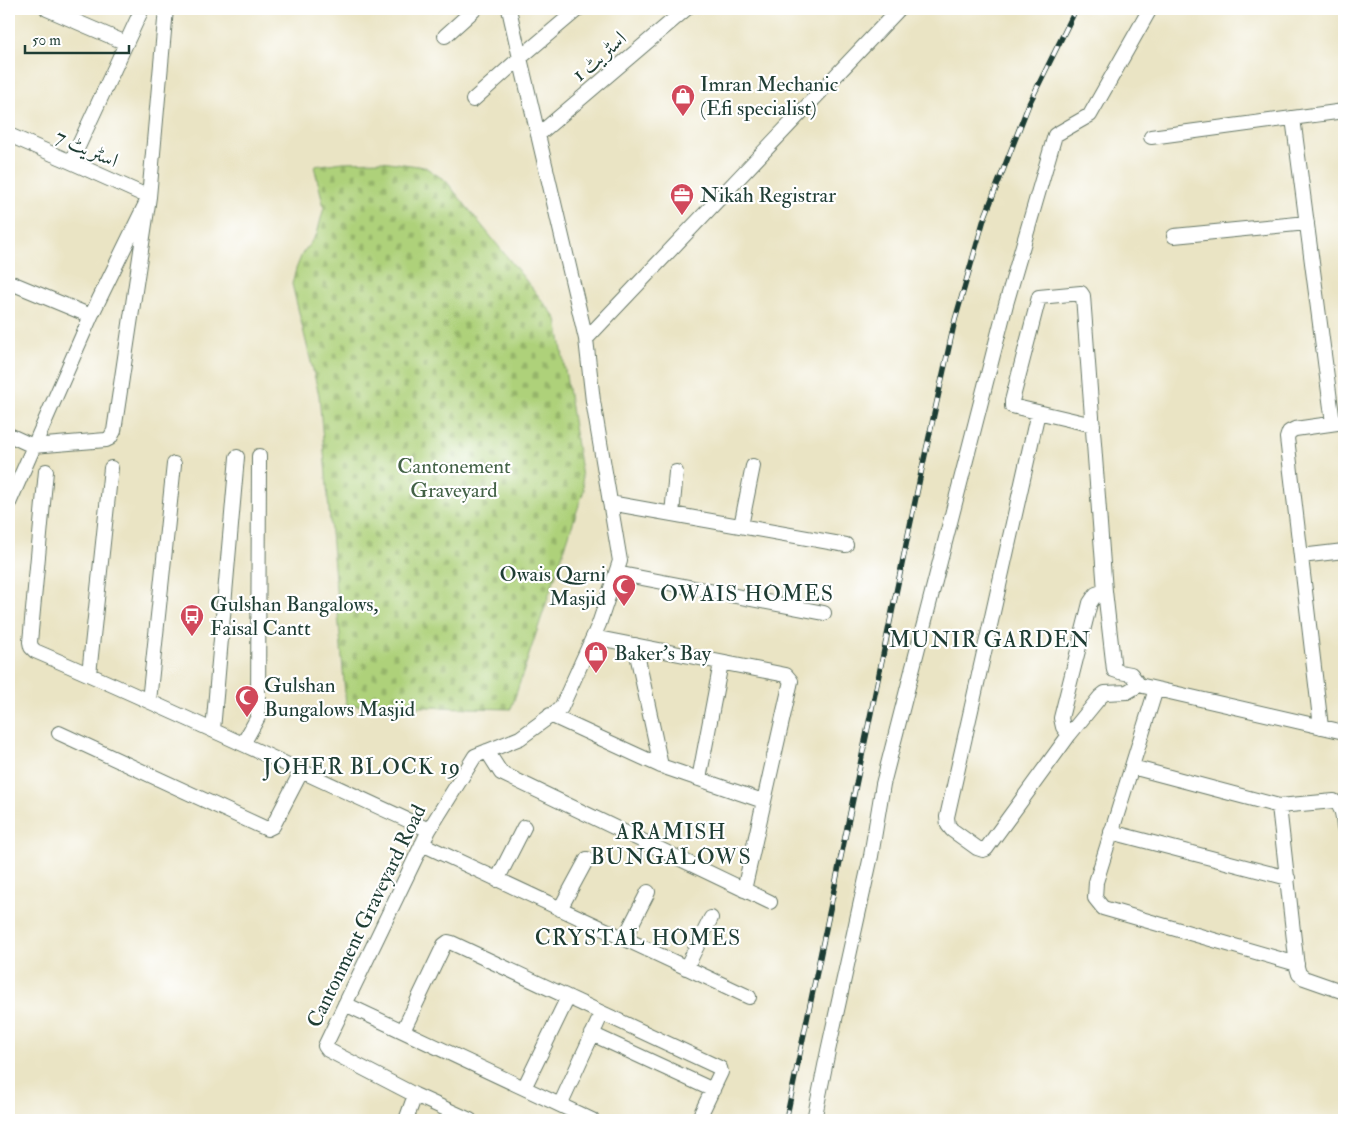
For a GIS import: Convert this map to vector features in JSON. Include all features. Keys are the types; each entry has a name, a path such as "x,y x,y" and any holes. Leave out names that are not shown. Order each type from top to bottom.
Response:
{"street":[{"path":"47,9 126,43"},
{"path":"71,162 142,9"},
{"path":"9,435 34,446 106,440 110,438 114,431 148,197 166,9"},
{"path":"445,36 475,9"},
{"name":"Cantonment Graveyard Road","path":"415,1095 328,1050 325,1046 327,1040 429,830 475,756 520,738 560,708 599,624 620,561 593,401 586,339 510,9"},
{"path":"473,100 578,9"},
{"name":"اسٹریٹ 1","path":"538,135 686,9"},
{"path":"586,339 899,9"},
{"path":"814,1120 871,856 885,775 1006,304 1055,135 1090,115 1150,9"},
{"path":"1152,137 1344,111"},
{"path":"1293,118 1307,223 1339,423 1295,430 1289,432 1287,438 1321,727"},
{"name":"اسٹریٹ 7","path":"9,135 148,197"},
{"path":"9,503 91,316 148,197"},
{"path":"1174,236 1307,223"},
{"path":"9,282 91,316"},
{"path":"1093,424 1012,406 1039,296 1081,293 1084,296 1105,591 1114,670 1131,674 1139,685 1344,732"},
{"path":"1038,412 947,817 948,824 952,830 977,848 983,850 986,848 1069,735 1100,697 1105,693 1127,692 1139,685"},
{"path":"243,744 258,717 259,456"},
{"path":"213,730 237,457"},
{"path":"149,701 174,464"},
{"path":"740,526 753,466"},
{"path":"89,674 112,468"},
{"path":"46,471 30,642 31,647 35,651 213,730 429,830"},
{"path":"672,514 676,472"},
{"path":"610,503 846,545"},
{"path":"1301,556 1344,551"},
{"path":"616,573 824,613"},
{"path":"1069,735 1063,727 1061,718 1090,603 1096,594 1105,591"},
{"path":"593,637 786,676 792,681 744,890"},
{"path":"635,645 661,766"},
{"path":"699,779 721,663"},
{"path":"1156,689 1096,882 1094,898 1103,908 1297,964"},
{"path":"550,716 661,766 763,801"},
{"path":"59,733 267,829 273,826 301,772"},
{"path":"487,751 500,773 770,902"},
{"path":"1132,767 1279,806 1334,800 1342,810 1344,828"},
{"path":"1279,806 1299,974 1304,978 1344,992"},
{"path":"497,880 524,827"},
{"path":"1111,832 1288,878"},
{"path":"422,844 749,997"},
{"path":"560,909 587,859"},
{"path":"624,939 648,892"},
{"path":"686,968 711,918"},
{"path":"402,1032 444,945 448,942 720,1068 721,1072 698,1120"},
{"path":"524,1088 568,997"},
{"path":"345,1004 592,1120"},
{"path":"560,1105 602,1013"},
{"path":"592,1034 713,1090"},
{"path":"406,1120 415,1095 470,1120"}],"green space":[{"name":"Cantonement Graveyard","path":"382,161 425,167 446,181 557,319 584,490 511,709 346,705 319,395 292,284 302,254 317,234 324,207 314,166 343,162"}],"railway":[{"path":"786,1120 921,473 955,320 984,219 1029,104 1076,9"}],"place":[{"name":"Imran Mechanic (Efi specialist)","path":"683,117"},
{"name":"Nikah Registrar","path":"682,216"},
{"name":"Owais Qarni Masjid","path":"624,607"},
{"name":"Gulshan Bangalows, Faisal Cantt","path":"192,637"},
{"name":"Baker's Bay","path":"596,674"},
{"name":"Gulshan Bungalows Masjid","path":"247,718"}],"district":[{"name":"OWAIS HOMES","path":"747,593"},
{"name":"MUNIR GARDEN","path":"990,639"},
{"name":"JOHER BLOCK 19","path":"362,766"},
{"name":"ARAMISH BUNGALOWS","path":"671,844"},
{"name":"CRYSTAL HOMES","path":"638,937"}]}
